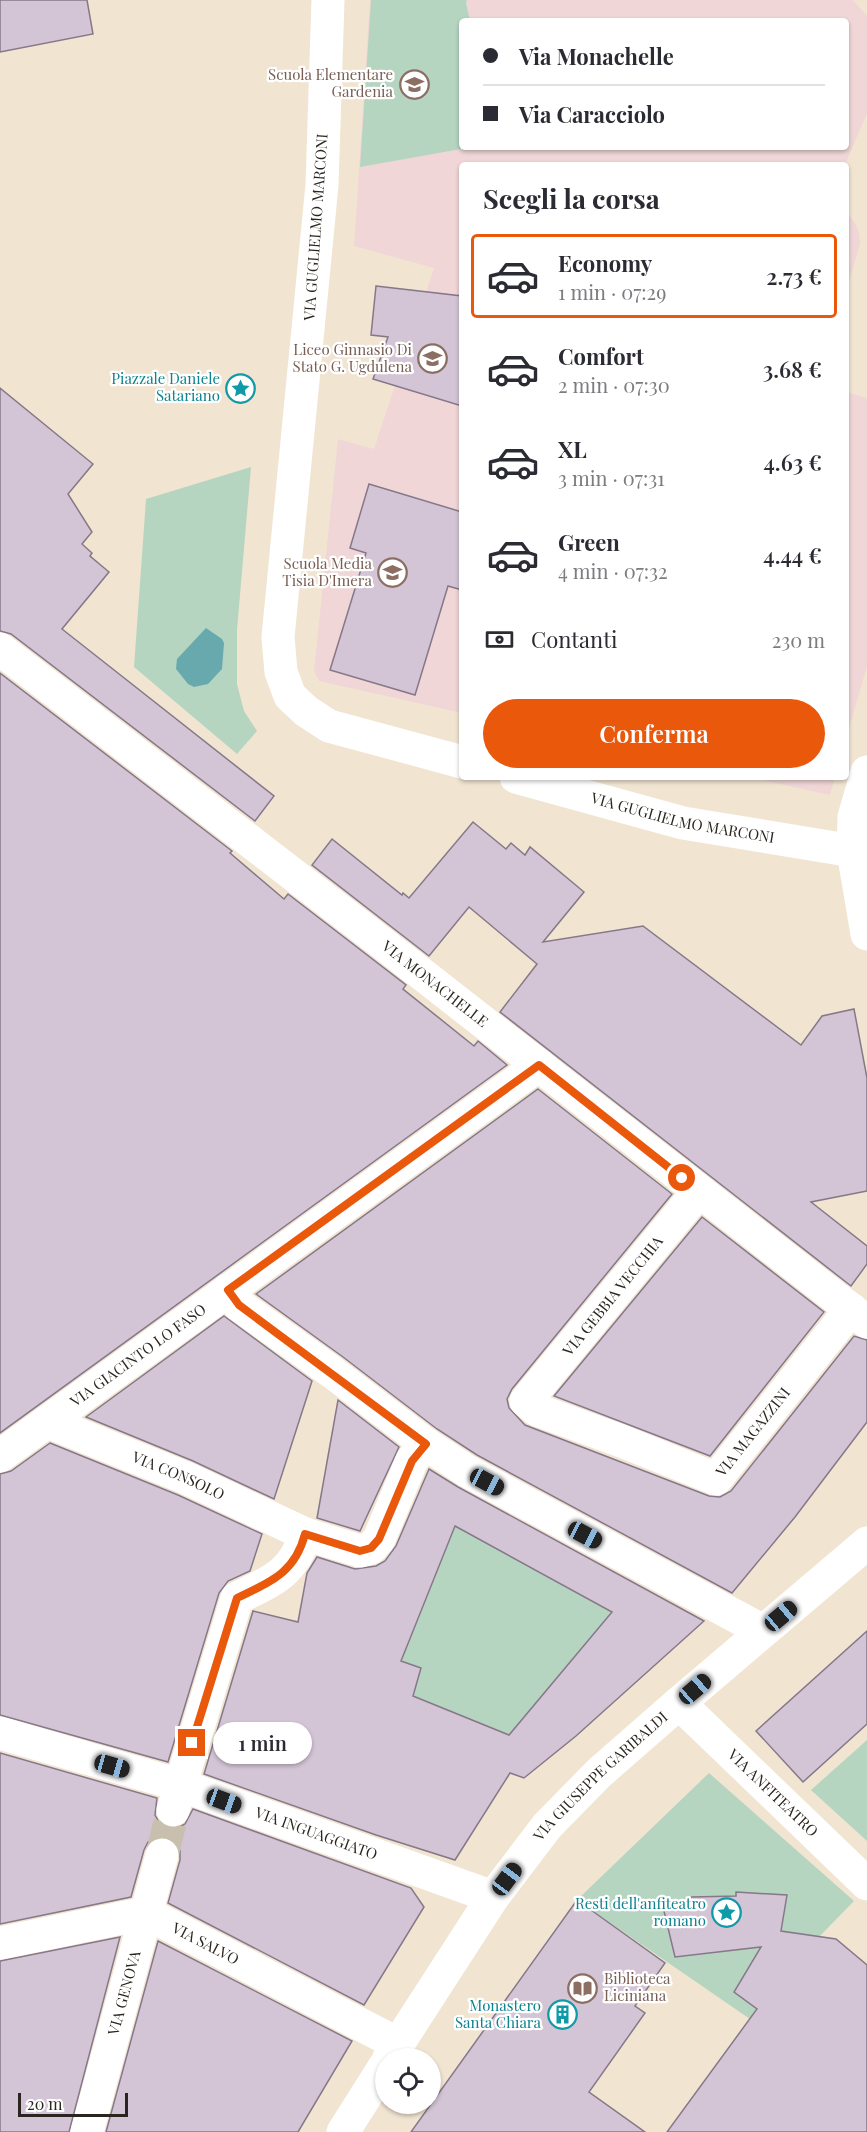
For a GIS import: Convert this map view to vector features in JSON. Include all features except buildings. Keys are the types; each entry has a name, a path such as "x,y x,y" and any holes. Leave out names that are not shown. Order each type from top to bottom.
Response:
{"street":[{"name":"VIA GUGLIELMO MARCONI","path":"328,0 321,185 278,637 281,672 290,696 306,711 329,726 459,761"},
{"name":"VIA MONACHELLE","path":"0,649 859,1315"},
{"path":"867,772 854,817 860,849 867,934"},
{"name":"VIA GUGLIELMO MARCONI","path":"527,780 683,823 860,849"},
{"name":"VIA GIACINTO LO FASO","path":"0,1456 539,1065"},
{"name":"VIA GEBBIA VECCHIA","path":"526,1401 699,1191"},
{"path":"228,1290 239,1305 426,1444 467,1471 763,1631"},
{"name":"VIA MAGAZZINI","path":"526,1401 537,1410 716,1479 859,1315"},
{"name":"VIA CONSOLO","path":"48,1422 186,1478 305,1534 360,1551 371,1548 379,1539 412,1461 426,1444"},
{"path":"176,1798 237,1598 275,1580 288,1568 301,1548 305,1534"},
{"name":"VIA GIUSEPPE GARIBALDI","path":"396,2048 494,1897 547,1826 599,1773 678,1703 867,1543"},
{"name":"VIA ANFITEATRO","path":"678,1703 867,1884"},
{"name":"VIA INGUAGGIATO","path":"0,1733 176,1798 494,1897"},
{"name":"VIA GENOVA","path":"87,2132 162,1855"},
{"path":"0,1944 146,1913"},
{"name":"VIA SALVO","path":"146,1913 379,2048"},
{"name":"VIA GIUSEPPE GARIBALDI","path":"343,2132 375,2081"}],"shaded area":[{"path":"370,0 853,0 867,16 867,113 846,162 459,162 459,712 319,681 314,671 338,439 374,449 434,268 354,246"},
{"path":"849,215 859,233 860,244 849,282"},
{"path":"849,393 867,398 867,666 849,729"},
{"path":"762,780 834,780 830,795"}],"green space":[{"path":"371,0 467,0 469,18 459,18 459,149 360,167"},
{"path":"251,467 237,630 237,684 244,711 257,731 237,754 134,667 146,499"},
{"path":"455,1526 612,1612 509,1735 413,1696 381,1655 419,1617"},
{"path":"867,1740 867,1841 811,1790"},
{"path":"709,1773 854,1901 781,1976 763,2028 577,1900"}],"water":[{"path":"206,628 224,643 222,669 208,684 194,687 188,684 176,669 177,659"}],"tunnel":[{"path":"162,1855 173,1810"}],"place":[{"name":"Scuola Elementare Gardenia","path":"414,84"},
{"name":"Liceo Ginnasio Di Stato G. Ugdulena","path":"433,359"},
{"name":"Piazzale Daniele Satariano","path":"241,388"},
{"name":"Scuola Media Tisia D'Imera","path":"393,573"},
{"name":"Resti dell'anfiteatro romano","path":"727,1913"},
{"name":"Biblioteca Liciniana","path":"583,1988"},
{"name":"Monastero Santa Chiara","path":"562,2015"}],"route":[{"path":"192,1743 237,1598 275,1580 288,1568 301,1548 305,1534 360,1551 371,1548 379,1539 412,1461 426,1444 239,1305 228,1290 539,1065 682,1178"}]}
